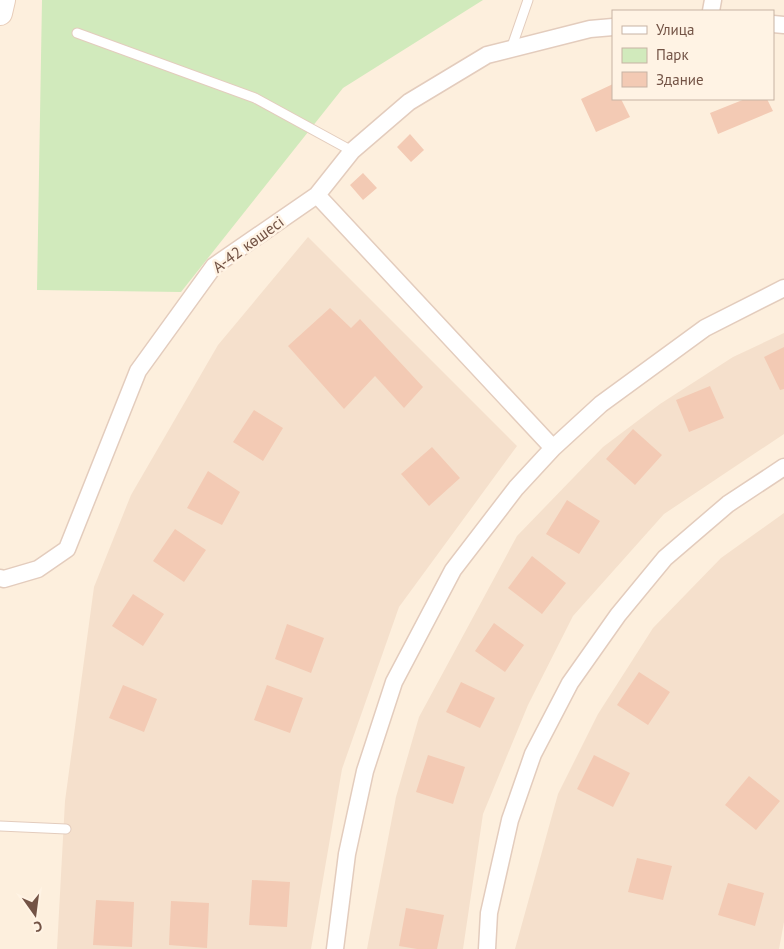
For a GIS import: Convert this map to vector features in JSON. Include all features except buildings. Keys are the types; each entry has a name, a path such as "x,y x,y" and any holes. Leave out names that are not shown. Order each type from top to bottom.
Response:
{"street":[{"path":"0,13 3,0"},
{"name":"А-42 көшесі","path":"0,578 4,579 38,569 67,549 138,371 214,266 317,196 352,151 409,102 488,55 590,29 612,27"},
{"path":"317,196 553,448"},
{"path":"335,949 347,854 365,771 394,682 453,570 516,488 553,448 601,404 705,328 784,288"},
{"path":"487,949 489,913 510,820 533,754 570,683 618,615 665,558 728,504 784,468"}],"lane":[{"path":"511,49 528,0"},
{"path":"77,33 254,98 352,151"},
{"path":"0,826 66,829"}],"shaded area":[{"path":"308,237 517,446 399,607 342,769 311,949 57,949 65,801 94,587 131,495 218,345"},
{"path":"784,333 784,434 664,514 573,616 528,705 483,814 463,949 367,949 396,797 419,717 517,536 603,447 660,404 733,357"},
{"path":"784,513 784,922 779,949 515,949 558,794 598,714 653,628 721,558"}],"green space":[{"path":"42,0 483,0 343,88 181,292 37,290"}]}
